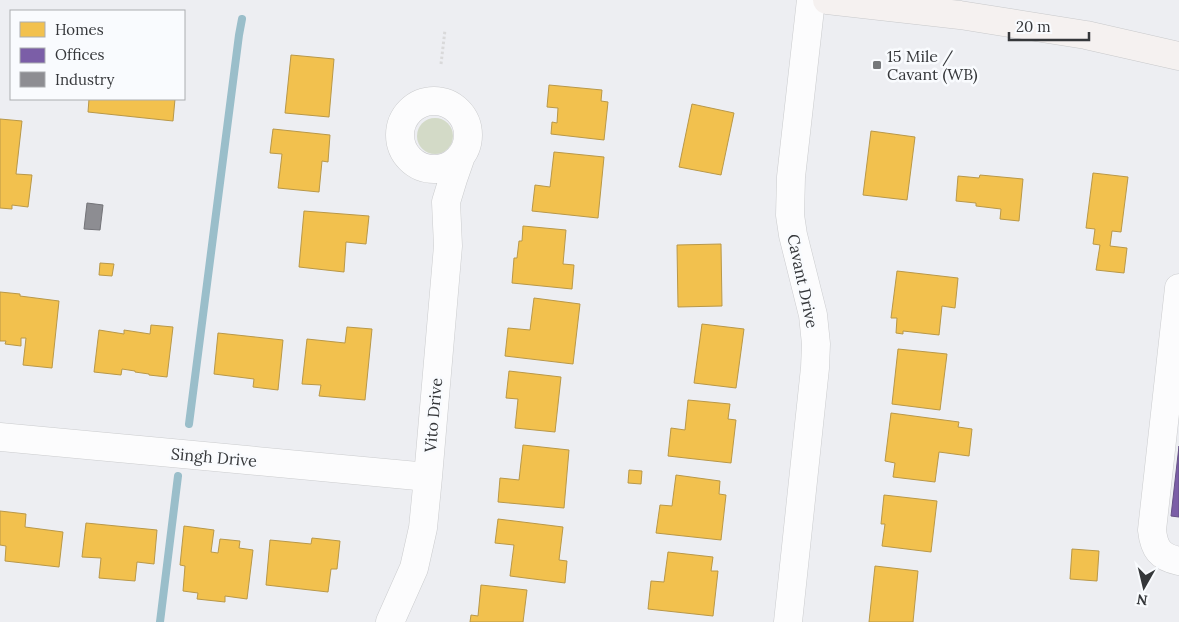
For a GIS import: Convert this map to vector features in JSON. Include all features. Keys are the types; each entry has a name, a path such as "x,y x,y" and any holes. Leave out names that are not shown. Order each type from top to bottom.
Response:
{"main road":[{"path":"827,0 864,2 1076,33 1179,56"}],"street":[{"name":"Cavant Drive","path":"788,622 816,344 813,315 793,235 790,215 791,177 811,0"},
{"name":"Vito Drive","path":"390,622 414,568 422,528 448,246 446,202 469,137 468,125 463,115 454,107 443,102 431,101 420,104 404,118 400,129 400,140 403,150 410,159 437,183 446,202"},
{"path":"418,166 429,170 440,170 451,166 460,159"},
{"path":"1179,288 1152,530 1154,542 1160,552 1168,559 1179,561"},
{"name":"Singh Drive","path":"0,438 428,476"}],"path":[{"path":"441,64 445,30"}],"green space":[{"path":"435,118 442,119 448,123 452,129 452,143 448,149 442,153 435,154 428,153 422,149 418,143 417,136 418,129 422,123 428,119"}],"building: Homes":[{"path":"291,55 334,59 329,117 285,113"},
{"path":"549,85 602,90 601,101 608,102 604,140 551,134 552,122 557,123 558,108 547,107"},
{"path":"89,100 175,100 173,121 88,112"},
{"path":"692,104 734,113 721,175 679,167"},
{"path":"0,119 22,121 16,174 32,175 28,207 12,205 12,209 0,208"},
{"path":"273,129 330,135 328,162 322,161 319,192 278,188 282,154 270,153"},
{"path":"871,131 915,137 907,200 863,195"},
{"path":"554,152 604,157 598,218 532,211 535,185 550,187"},
{"path":"1093,173 1128,177 1121,232 1112,231 1110,246 1127,248 1124,273 1096,270 1100,245 1093,244 1095,229 1086,228"},
{"path":"980,175 1023,179 1019,221 1000,219 1001,209 976,206 976,203 956,201 958,176 979,178"},
{"path":"304,211 369,216 366,244 346,242 344,272 299,267"},
{"path":"523,226 566,230 563,264 574,265 572,289 512,283 514,258 517,258 519,241 522,241"},
{"path":"721,244 722,306 678,307 677,245"},
{"path":"100,263 114,264 112,276 99,275"},
{"path":"897,271 958,278 955,308 942,306 939,335 903,331 903,334 896,333 897,318 891,318"},
{"path":"0,292 59,301 52,368 23,365 26,338 21,338 21,346 5,344 6,341 0,341"},
{"path":"534,298 580,304 573,364 505,356 508,328 530,330"},
{"path":"702,324 744,329 736,388 694,383"},
{"path":"151,325 173,327 167,377 122,369 121,375 94,372 99,330 124,334 124,330 150,334"},
{"path":"347,327 372,329 365,400 319,396 321,385 302,384 307,339 345,343"},
{"path":"218,333 283,340 278,390 253,387 254,379 214,374"},
{"path":"898,349 947,354 940,410 892,404"},
{"path":"509,371 561,377 555,432 515,428 518,399 506,398"},
{"path":"688,400 730,404 728,419 736,420 731,463 668,456 671,428 685,430"},
{"path":"891,413 959,422 958,427 972,429 969,456 939,452 935,482 893,477 895,463 885,461"},
{"path":"523,445 569,450 564,508 498,502 500,478 519,480"},
{"path":"629,470 642,471 641,484 628,483"},
{"path":"676,475 720,481 719,494 726,495 721,540 656,533 660,505 672,506"},
{"path":"884,495 937,501 931,552 882,546 885,524 881,524"},
{"path":"0,511 26,514 25,527 63,532 59,567 5,561 6,546 0,545"},
{"path":"498,519 563,527 559,560 567,561 565,583 510,576 514,545 495,543"},
{"path":"86,523 157,530 154,564 137,562 135,581 99,578 101,558 82,557"},
{"path":"184,526 214,530 211,552 218,553 220,539 240,541 239,548 253,550 247,599 225,596 225,602 197,599 198,593 183,591 185,566 180,565"},
{"path":"312,538 340,541 337,569 331,569 328,592 266,585 270,540 311,544"},
{"path":"1072,549 1099,551 1097,581 1070,579"},
{"path":"668,552 713,557 711,571 718,571 713,616 648,609 651,581 664,582"},
{"path":"875,566 918,571 913,622 869,622"},
{"path":"481,585 527,590 523,622 470,622 471,615 478,616"}],"building: Offices":[{"path":"1179,446 1179,517 1171,516"}],"building: Industry":[{"path":"87,203 103,205 100,230 84,229"}],"waterway":[{"path":"189,424 242,19"},
{"path":"160,622 178,476"}],"place":[{"name":"15 Mile / Cavant (WB)","path":"877,65"}]}
